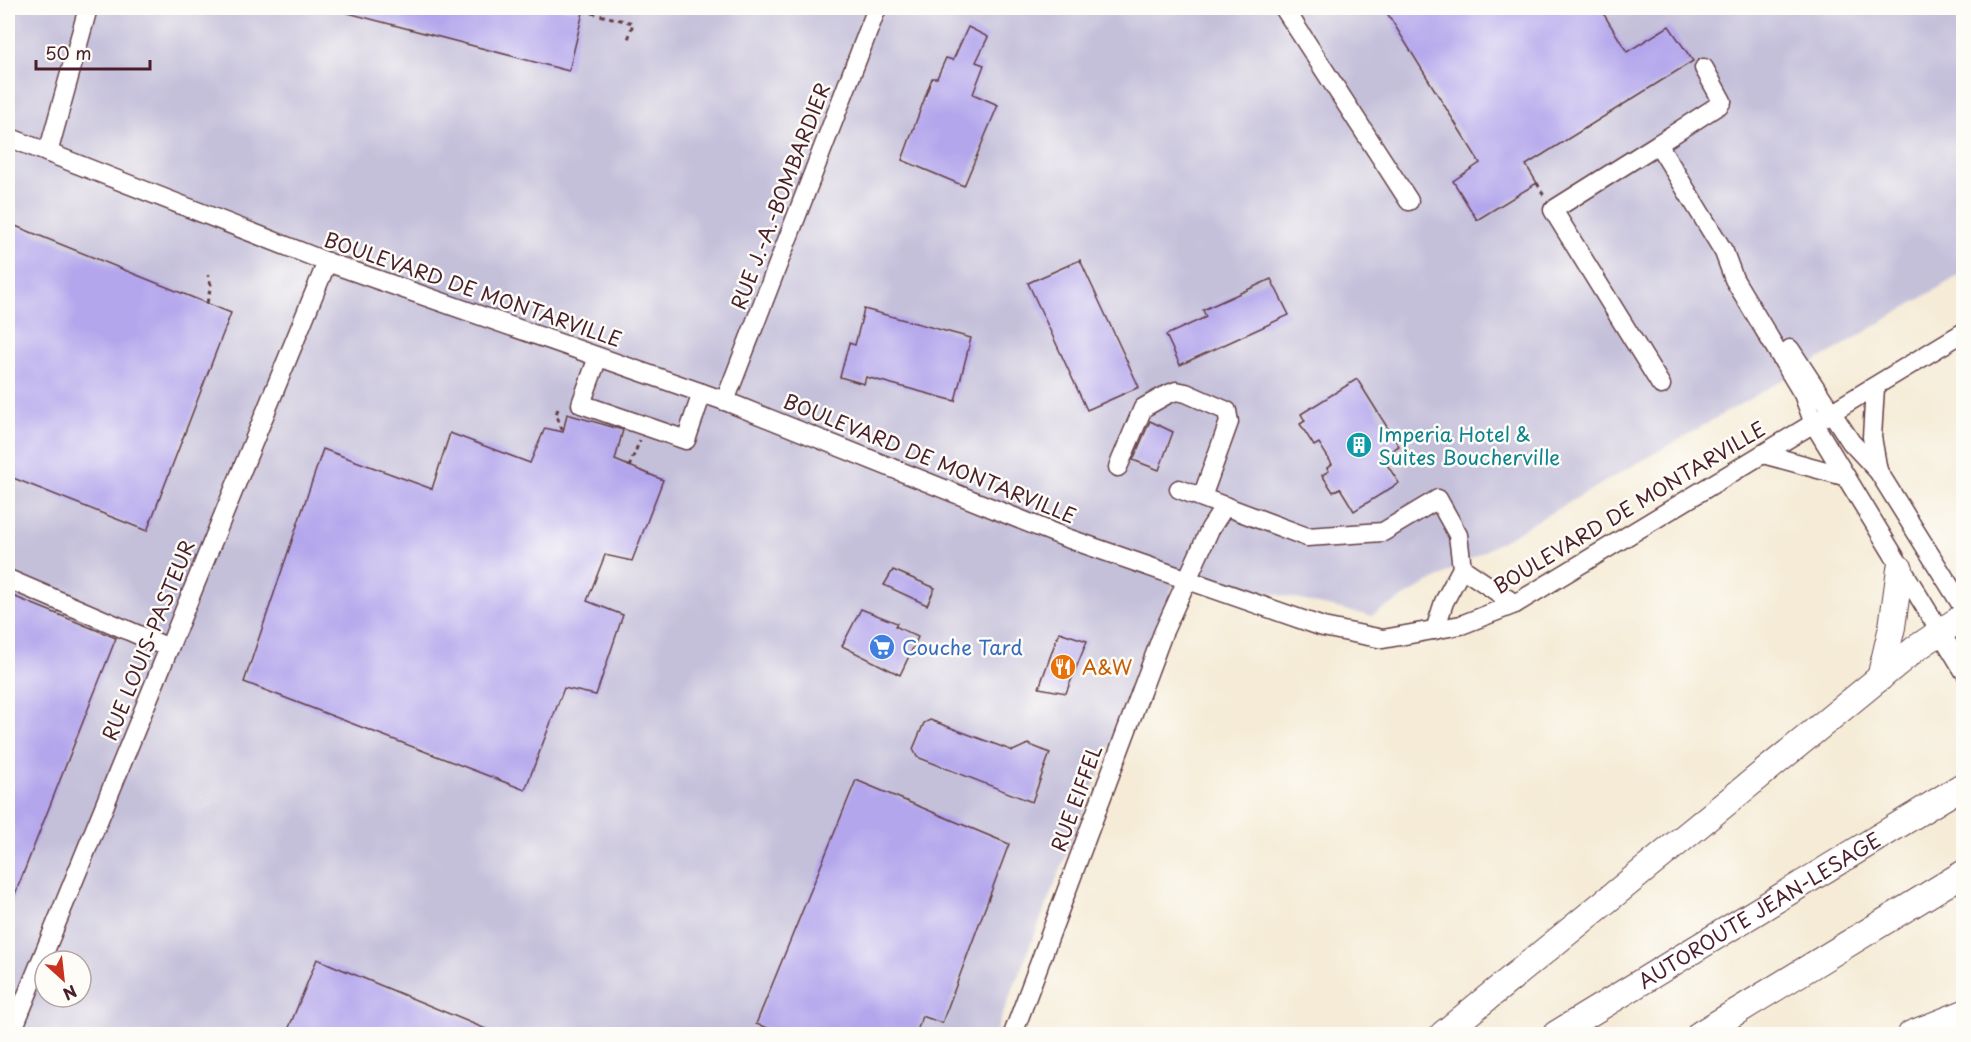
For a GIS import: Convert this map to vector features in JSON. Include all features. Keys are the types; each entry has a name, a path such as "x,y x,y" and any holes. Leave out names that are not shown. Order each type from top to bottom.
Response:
{"highway":[{"path":"1880,678 1892,627 1900,569"},
{"path":"1443,1035 1880,678 1964,616"},
{"name":"AUTOROUTE JEAN-LESAGE","path":"1556,1035 1964,785"},
{"path":"1700,1035 1964,873"},
{"path":"1911,1035 1964,1012"}],"street":[{"path":"48,153 88,8"},
{"name":"RUE J.-A.-BOMBARDIER","path":"725,401 877,8"},
{"path":"1284,8 1409,201"},
{"path":"1661,385 1553,210 1719,105 1722,100 1720,95 1704,68"},
{"name":"BOULEVARD DE MONTARVILLE","path":"8,137 327,262 725,401 1064,537 1323,627 1383,639 1461,625 1515,604 1964,332"},
{"path":"1658,144 1724,252 1734,279 1803,394 1814,424 1844,476 1964,671"},
{"path":"1724,252 1744,273 1851,442 1878,471 1964,609"},
{"name":"RUE LOUIS-PASTEUR","path":"11,1035 327,262"},
{"path":"598,357 580,404 686,440 702,393"},
{"path":"1875,387 1872,437 1878,471"},
{"path":"1118,467 1143,408 1176,391 1186,393 1227,411 1229,416 1202,497"},
{"path":"1763,454 1844,476"},
{"path":"1179,489 1307,537 1383,532 1438,499 1458,535 1462,568 1444,602 1435,630"},
{"name":"RUE EIFFEL","path":"1012,1035 1151,665 1210,529 1225,506"},
{"path":"1462,568 1515,604"},
{"path":"8,579 169,648"}],"path":[{"path":"600,15 602,8"},
{"path":"583,11 590,10 600,15 633,23 628,40"},
{"path":"207,303 211,285 208,275"},
{"path":"558,409 556,414 563,432"},
{"path":"629,466 645,426"}],"shaded area":[{"path":"8,8 1963,8 1963,273 1842,346 1371,616 1179,572 995,1034 8,1034"}],"building":[{"path":"344,8 584,8 569,71 344,12"},
{"path":"1384,8 1600,8 1627,52 1669,26 1693,61 1526,165 1537,183 1477,220 1453,181 1480,163"},
{"path":"968,27 988,37 976,62 984,65 973,94 998,105 964,186 902,160 932,78 937,78 946,58 953,60"},
{"path":"8,223 231,313 147,531 8,476"},
{"path":"1080,260 1139,387 1087,410 1028,283"},
{"path":"1271,279 1289,315 1180,365 1166,335 1206,317 1203,310"},
{"path":"864,309 971,338 955,401 866,377 864,384 840,377 849,343 855,345"},
{"name":"Imperia Hotel & Suites Boucherville","path":"1357,379 1399,446 1382,457 1399,483 1354,511 1340,488 1333,492 1322,475 1329,471 1327,468 1332,464 1319,443 1314,446 1300,424 1305,421 1301,414"},
{"path":"567,414 623,430 615,460 663,480 632,561 605,555 587,601 623,615 596,695 564,688 525,790 244,682 323,449 432,489 450,433 530,463 545,428 563,432"},
{"path":"1150,421 1173,432 1159,470 1133,460"},
{"path":"893,570 935,588 927,605 884,585"},
{"path":"8,594 116,638 8,912"},
{"path":"861,609 897,623 895,626 918,637 900,675 842,646"},
{"path":"1059,632 1087,641 1066,693 1039,688"},
{"path":"930,720 1013,751 1028,744 1050,753 1032,802 917,757 913,749 924,723"},
{"path":"856,780 1009,844 942,1023 922,1016 916,1035 789,1035 756,1024"},
{"path":"317,959 498,1034 498,1035 286,1035"}],"place":[{"name":"Imperia Hotel & Suites Boucherville","path":"1359,445"},
{"name":"Couche Tard","path":"882,647"},
{"name":"A&W","path":"1063,667"}]}
